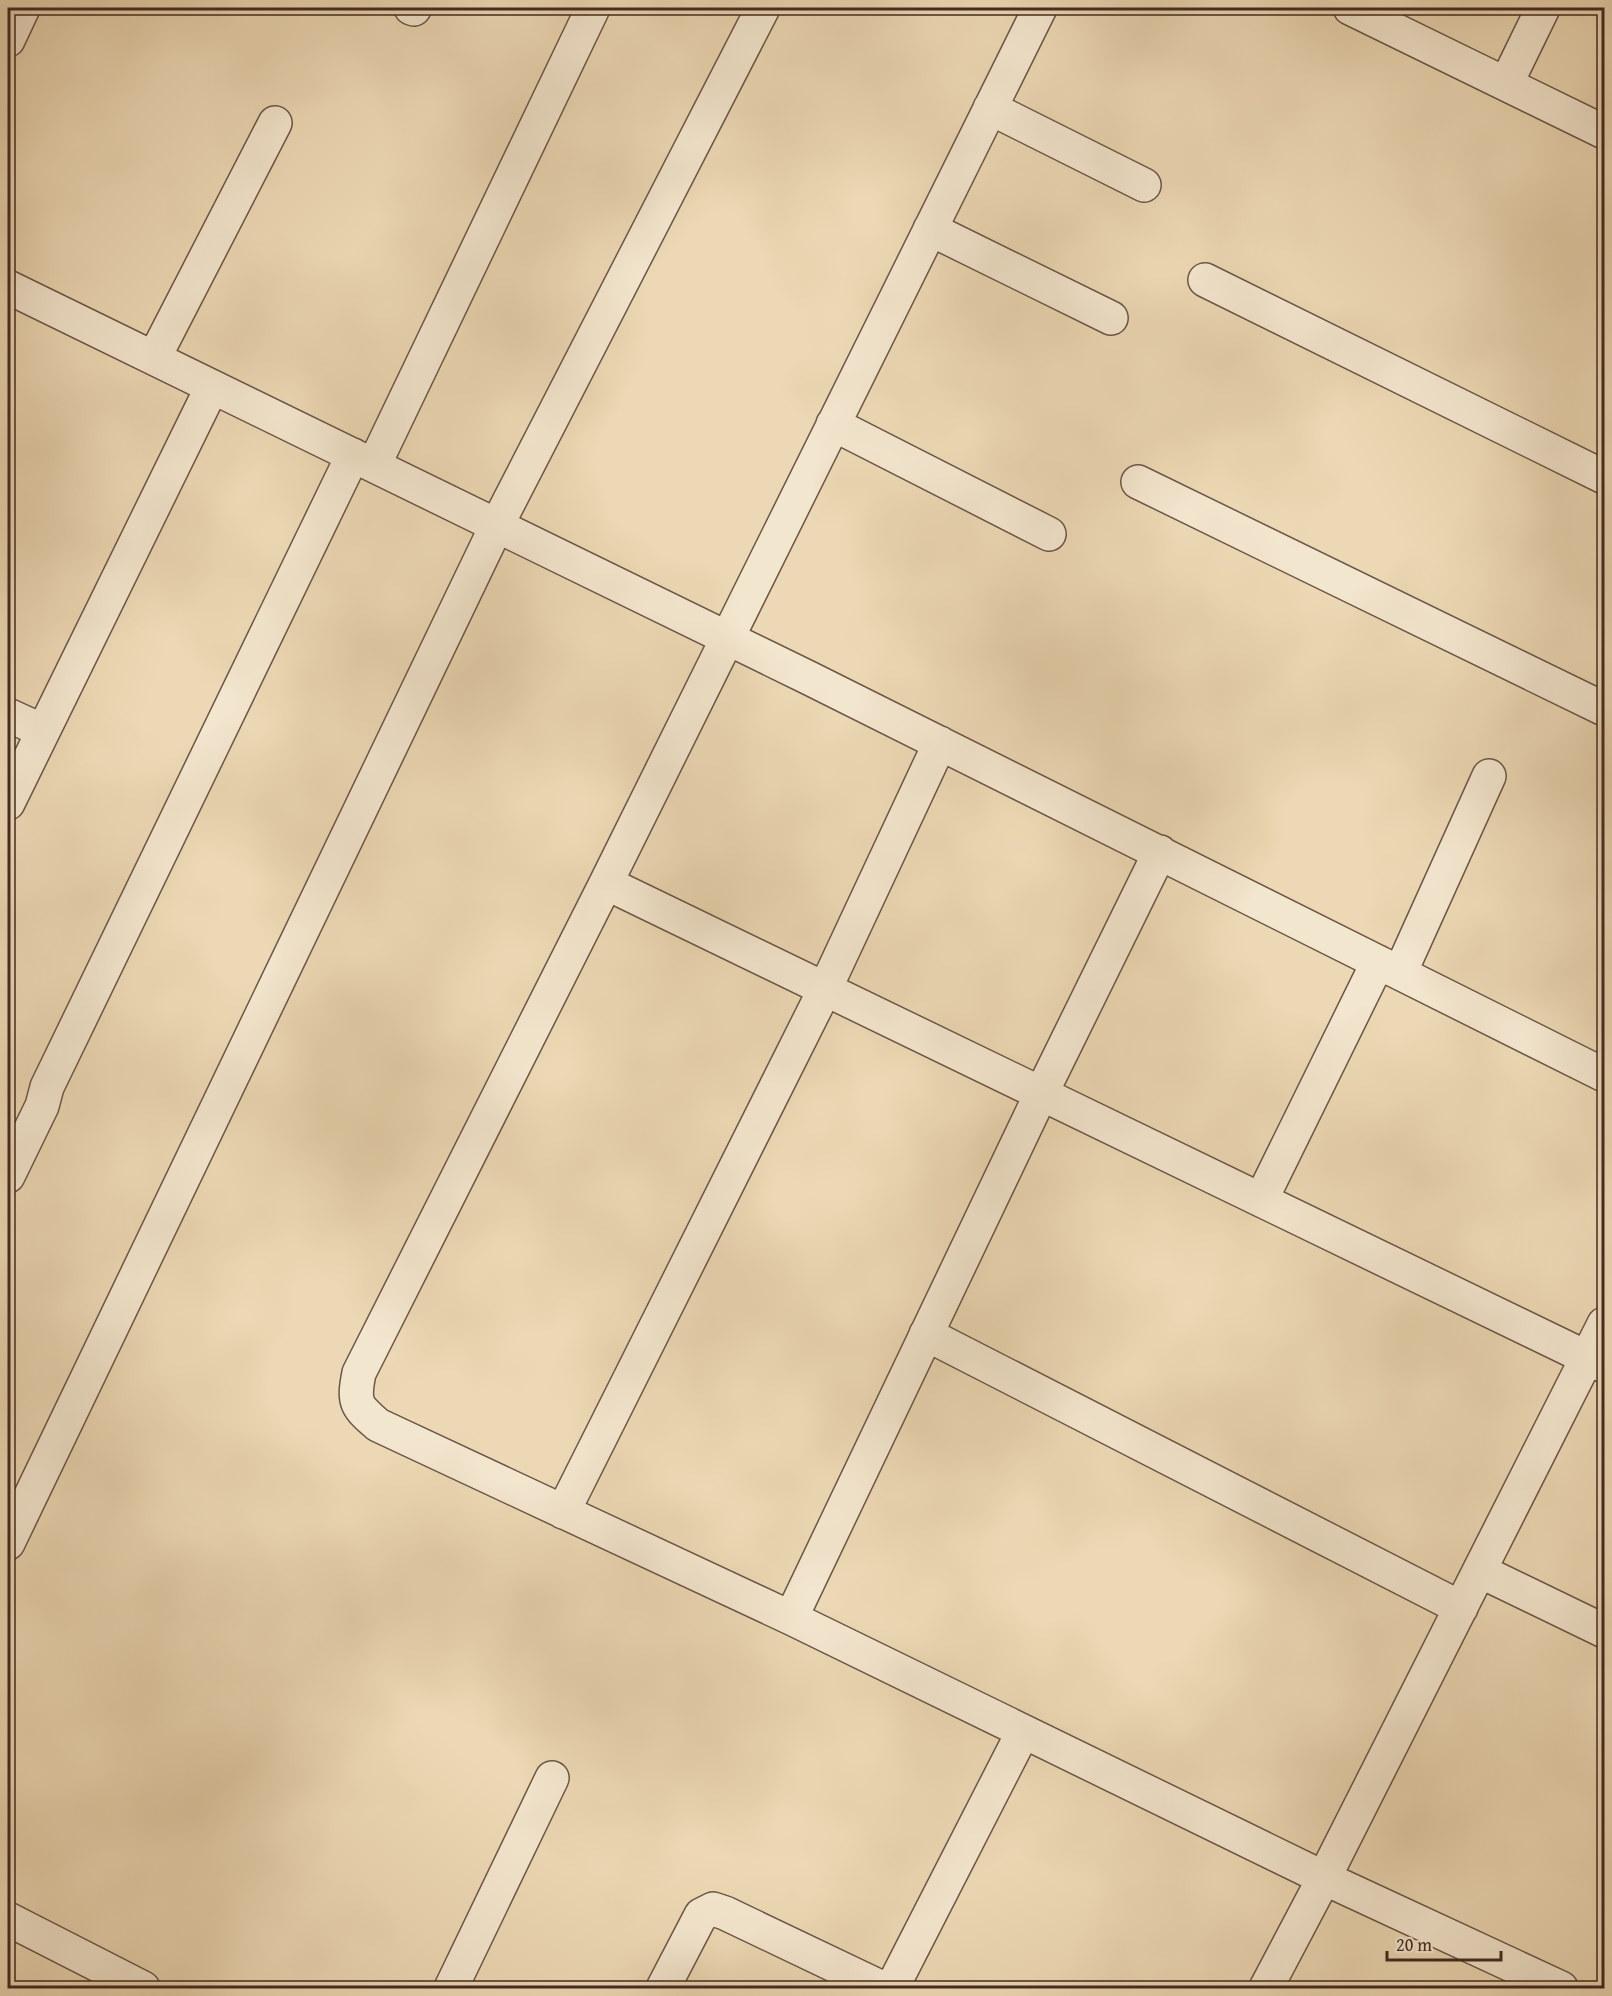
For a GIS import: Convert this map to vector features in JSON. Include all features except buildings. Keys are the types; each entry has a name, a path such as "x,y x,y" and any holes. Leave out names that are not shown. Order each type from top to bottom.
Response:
{"street":[{"path":"8,40 23,8"},
{"path":"8,1176 42,1106 47,1087 593,8"},
{"path":"8,1543 497,525 763,8"},
{"path":"1040,8 606,883 359,1374 355,1394 361,1410 378,1425 790,1618 1324,1878 1560,1989"},
{"path":"1350,8 1605,132"},
{"path":"1506,84 1542,8"},
{"path":"990,108 1144,185"},
{"path":"154,358 275,123"},
{"path":"930,229 1111,318"},
{"path":"1205,280 1605,477"},
{"path":"8,287 727,637 1605,1075"},
{"path":"8,803 212,387"},
{"path":"833,424 1048,534"},
{"path":"1138,482 1605,709"},
{"path":"8,716 43,731"},
{"path":"563,1512 825,989 940,743"},
{"path":"1261,1200 1389,967 1489,776"},
{"path":"790,1618 1041,1094 1160,852"},
{"path":"606,883 1596,1362"},
{"path":"1266,1989 1480,1571 1596,1362 1605,1324"},
{"path":"926,1334 1461,1608"},
{"path":"1480,1571 1605,1631"},
{"path":"892,1989 1023,1732"},
{"path":"451,1989 552,1778"},
{"path":"663,1989 701,1916 713,1909 882,1989"},
{"path":"8,1919 143,1989"}]}
